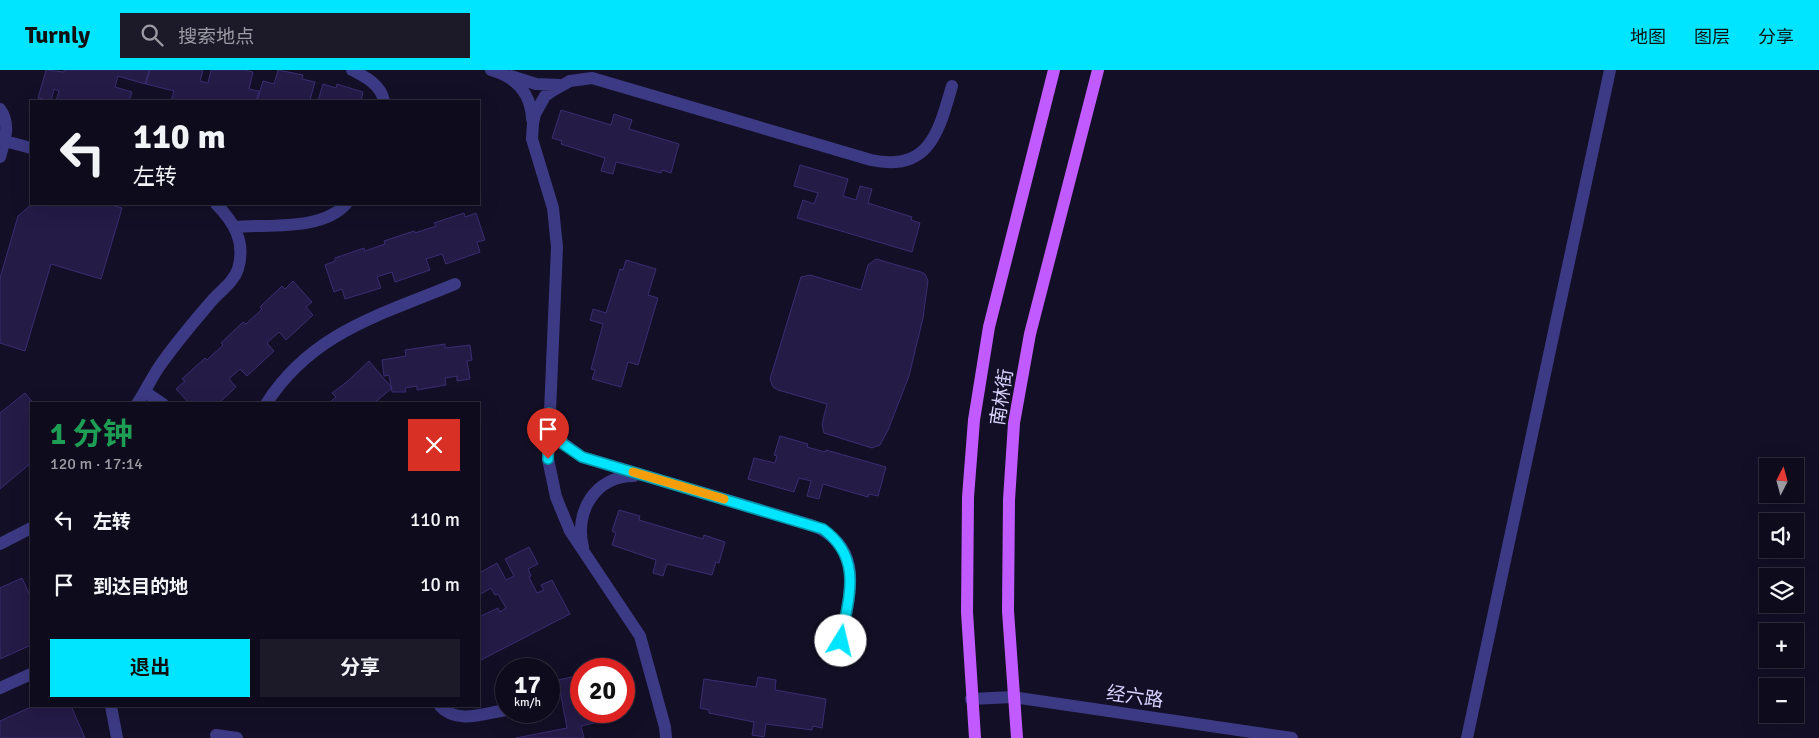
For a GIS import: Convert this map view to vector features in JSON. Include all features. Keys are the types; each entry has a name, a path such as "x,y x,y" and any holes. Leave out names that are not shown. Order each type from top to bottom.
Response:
{"main road":[{"name":"南林街","path":"975,738 971,699 968,612 968,497 974,420 988,327 1054,70"},
{"name":"南林街","path":"1017,738 1008,602 1009,500 1014,423 1030,334 1098,70"}],"street":[{"path":"352,70 370,79 383,95 384,100"},
{"path":"1467,738 1610,70"},
{"path":"496,71 536,84 560,85"},
{"path":"496,71 513,79 527,95 531,105 533,123"},
{"path":"666,738 645,650 637,629 565,521 552,483 548,459 556,233 550,194 532,139 535,114 545,96 560,85 581,78 602,80 883,162 906,160 916,156 931,144 941,125 952,86"},
{"path":"0,109 6,118 5,141 0,157"},
{"path":"5,141 30,148"},
{"path":"139,402 158,368 210,302 229,284 238,270 240,250 235,227 228,216 217,205"},
{"path":"235,227 296,225 321,219 344,205"},
{"path":"268,402 289,374 326,340 344,330 456,284"},
{"path":"145,392 160,402"},
{"path":"549,413 558,435 572,451 582,457 811,525 832,536 846,554 851,574 841,641"},
{"path":"586,555 579,527 587,502 596,491 617,478 646,476"},
{"path":"0,544 30,529"},
{"path":"0,688 30,674"},
{"name":"经六路","path":"971,699 1013,697 1292,738"},
{"path":"112,707 117,738"},
{"path":"441,707 451,715 462,717 495,712"},
{"path":"216,735 237,738"}],"building":[{"path":"46,70 64,72 64,70 149,70 145,84 118,76 115,87 132,92 129,100 56,100 59,91 54,89 51,100 38,98"},
{"path":"150,70 203,70 200,81 208,83 211,70 245,70 253,72 249,89 259,91 256,100 171,100 174,91 146,84"},
{"path":"278,70 303,75 302,79 315,82 310,100 257,100 263,81 274,84"},
{"path":"323,84 336,88 337,84 363,92 361,100 318,100"},
{"path":"561,110 611,125 614,114 632,120 629,129 679,144 671,173 662,170 661,173 616,162 613,174 601,171 605,158 561,144 562,141 552,138"},
{"path":"800,165 848,179 843,196 856,200 860,186 872,189 868,203 912,217 911,220 920,223 912,252 797,218 803,200 814,204 818,193 794,186"},
{"path":"31,205 112,205 122,208 101,279 51,264 25,351 0,343 0,278 18,216"},
{"path":"464,213 465,217 476,213 485,240 477,242 480,252 446,264 442,254 426,259 430,270 395,282 392,272 377,277 381,288 345,299 342,289 334,292 325,265 335,261 335,258 364,248 365,251 385,244 384,241 436,226 434,223"},
{"path":"876,259 921,272 925,274 928,281 923,318 909,376 888,430 880,445 872,448 824,433 822,424 827,404 778,390 773,387 770,379 801,277 810,275 861,290 868,265"},
{"path":"626,260 656,269 648,295 658,298 638,365 628,362 621,387 592,379 595,370 591,369 603,324 590,320 593,309 606,313 620,269 623,270"},
{"path":"293,281 312,302 306,307 313,315 286,340 279,332 267,343 274,351 247,376 240,369 229,379 236,387 220,402 188,402 176,389 185,381 182,379 205,358 207,360 223,345 221,343 243,322 246,324 262,309 260,307 282,286 285,289"},
{"path":"445,344 445,348 470,345 472,360 467,361 470,379 457,381 457,376 445,378 446,385 417,390 417,386 405,388 406,392 392,392 389,375 384,376 382,360 406,356 405,350"},
{"path":"369,361 392,388 375,402 330,402 336,397 332,393"},
{"path":"25,393 32,402 30,402 30,464 0,489 0,413"},
{"path":"780,436 808,444 807,447 825,452 826,450 886,467 878,496 869,494 868,497 823,484 819,499 807,496 811,481 799,478 794,492 748,479 754,458 775,463 777,456 774,455"},
{"path":"619,510 640,516 639,520 703,539 704,535 725,542 719,563 716,562 712,575 667,564 663,576 653,573 656,560 612,545 616,533 612,531"},
{"path":"529,547 538,564 528,569 531,576 529,577 537,593 544,590 541,585 552,580 570,614 480,660 480,617 498,608 500,612 506,608 498,594 495,595 491,588 481,594 480,572 497,563 506,580 514,576 505,559"},
{"path":"22,578 30,596 30,645 0,659 0,588"},
{"path":"570,677 570,723 594,723 581,726 584,738 516,738 567,728 560,691 560,680"},
{"path":"758,677 776,680 775,690 826,699 822,728 813,726 812,730 766,724 764,737 752,735 754,722 709,713 709,710 700,708 704,679 756,687"},
{"path":"31,707 71,707 85,738 0,738 0,721"}],"slow traffic":[{"path":"633,472 724,499"}],"route":[{"path":"548,459 549,413 552,424 563,444 582,457 823,529 840,544 846,554 851,574 841,641"}]}
